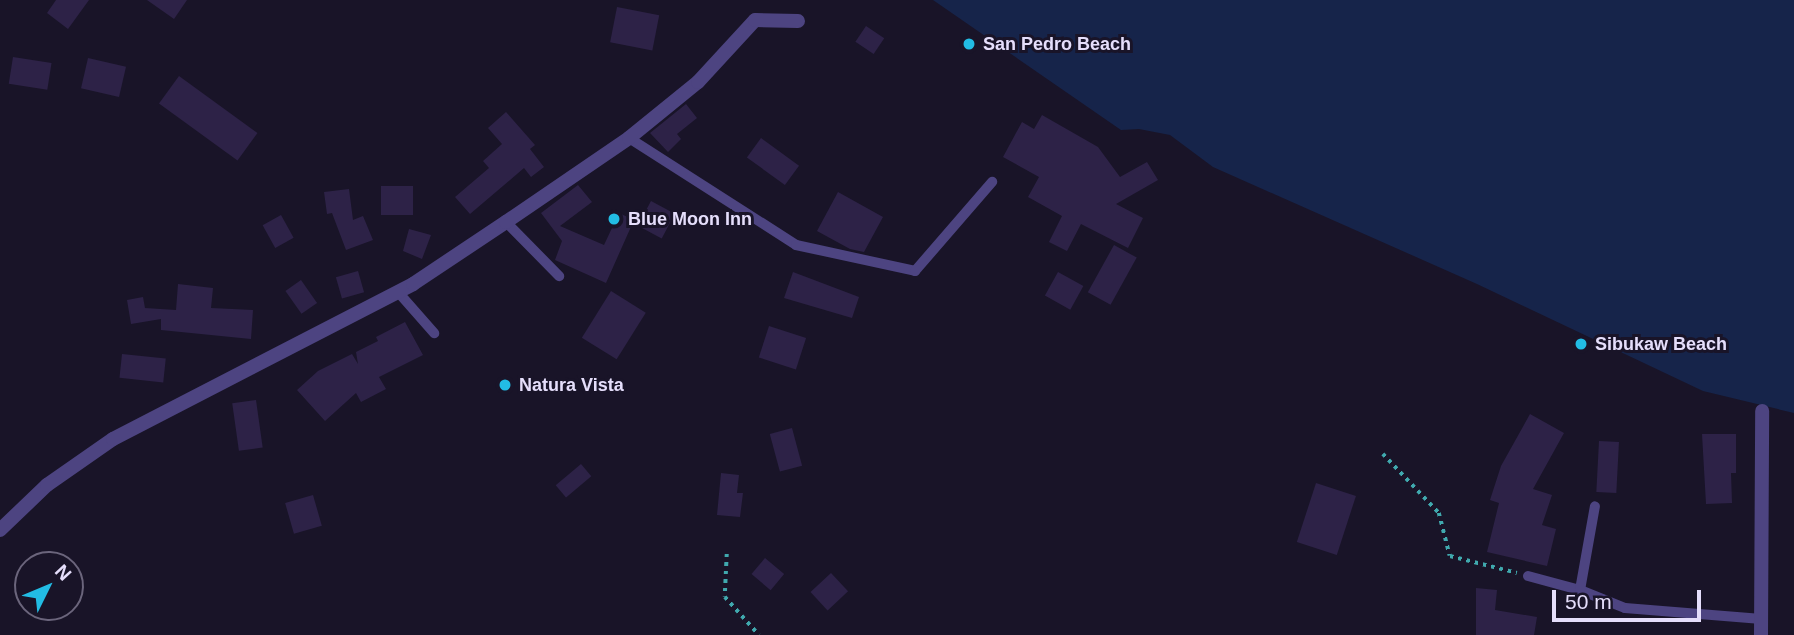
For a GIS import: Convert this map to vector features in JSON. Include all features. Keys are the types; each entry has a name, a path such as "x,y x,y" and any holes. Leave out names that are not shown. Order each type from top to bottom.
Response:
{"street":[{"path":"0,530 47,485 113,439 398,292 506,222 629,138 698,82 755,20 798,21"},
{"path":"1761,635 1762,411"}],"lane":[{"path":"629,138 796,245 915,271 992,182"},
{"path":"506,222 559,276"},
{"path":"398,292 434,333"},
{"path":"1580,590 1595,506"},
{"path":"1528,576 1580,590 1625,608 1762,619"}],"path":[{"path":"1383,454 1439,513 1450,556 1528,576"},
{"path":"727,554 725,597 759,635"}],"water":[{"path":"933,0 1794,0 1794,413 1703,391 1477,284 1213,167 1170,135 1139,129 1121,130"}],"building":[{"path":"56,0 89,0 68,29 47,13"},
{"path":"147,0 187,0 174,19"},
{"path":"617,7 659,15 652,51 610,42"},
{"path":"866,26 884,38 874,54 855,42"},
{"path":"13,57 52,63 47,90 9,84"},
{"path":"88,58 126,67 119,97 81,88"},
{"path":"179,76 257,133 237,161 159,104"},
{"path":"686,104 697,118 677,134 681,139 668,152 650,133"},
{"path":"506,112 535,145 530,149 544,167 531,177 524,168 470,214 455,197 489,168 483,161 502,144 488,128"},
{"path":"1042,115 1098,147 1120,177 1147,162 1158,180 1116,204 1143,218 1128,248 1081,224 1067,251 1049,242 1062,216 1028,197 1039,177 1003,157 1022,122 1034,129"},
{"path":"761,138 799,166 785,185 747,157"},
{"path":"578,185 592,202 560,226 604,245 619,213 634,220 606,283 555,260 562,241 541,213"},
{"path":"381,186 413,186 413,215 381,215"},
{"path":"349,189 353,220 363,216 373,240 346,250 332,213 327,214 324,192"},
{"path":"838,192 883,217 864,252 850,249 817,231"},
{"path":"651,201 675,214 662,238 638,226"},
{"path":"281,215 294,238 275,248 263,225"},
{"path":"409,229 431,235 422,259 403,251"},
{"path":"1114,245 1137,258 1111,305 1088,292"},
{"path":"358,271 364,292 342,298 336,277"},
{"path":"793,272 859,297 852,318 784,298"},
{"path":"1058,272 1083,286 1070,310 1045,296"},
{"path":"301,280 317,303 301,314 285,291"},
{"path":"178,284 213,288 211,308 253,310 251,339 161,330 161,319 131,324 127,300 143,297 145,308 176,310"},
{"path":"611,291 646,313 617,359 582,338"},
{"path":"405,322 423,355 379,377 386,389 361,402 356,393 325,421 297,390 318,371 352,354 358,364 356,352 378,341 376,337"},
{"path":"769,326 806,338 796,369 759,357"},
{"path":"122,354 166,359 163,382 119,378"},
{"path":"256,400 263,448 239,451 232,403"},
{"path":"1530,414 1564,433 1533,489 1552,495 1542,525 1556,529 1547,566 1487,552 1499,503 1490,500 1501,466"},
{"path":"792,428 802,466 780,472 770,434"},
{"path":"1702,434 1736,434 1736,473 1731,473 1732,503 1706,504"},
{"path":"1599,441 1619,442 1616,493 1596,492"},
{"path":"581,464 591,476 566,497 556,485"},
{"path":"721,473 739,475 737,493 743,493 740,517 717,515"},
{"path":"1316,483 1356,496 1337,555 1297,542"},
{"path":"313,495 322,526 294,534 285,503"},
{"path":"765,558 784,574 771,590 752,574"},
{"path":"831,573 848,591 828,610 811,592"},
{"path":"1476,588 1497,590 1495,610 1537,617 1534,635 1476,635"}],"place":[{"name":"San Pedro Beach","path":"969,44"},
{"name":"Blue Moon Inn","path":"614,219"},
{"name":"Sibukaw Beach","path":"1581,344"},
{"name":"Natura Vista","path":"505,385"}]}
